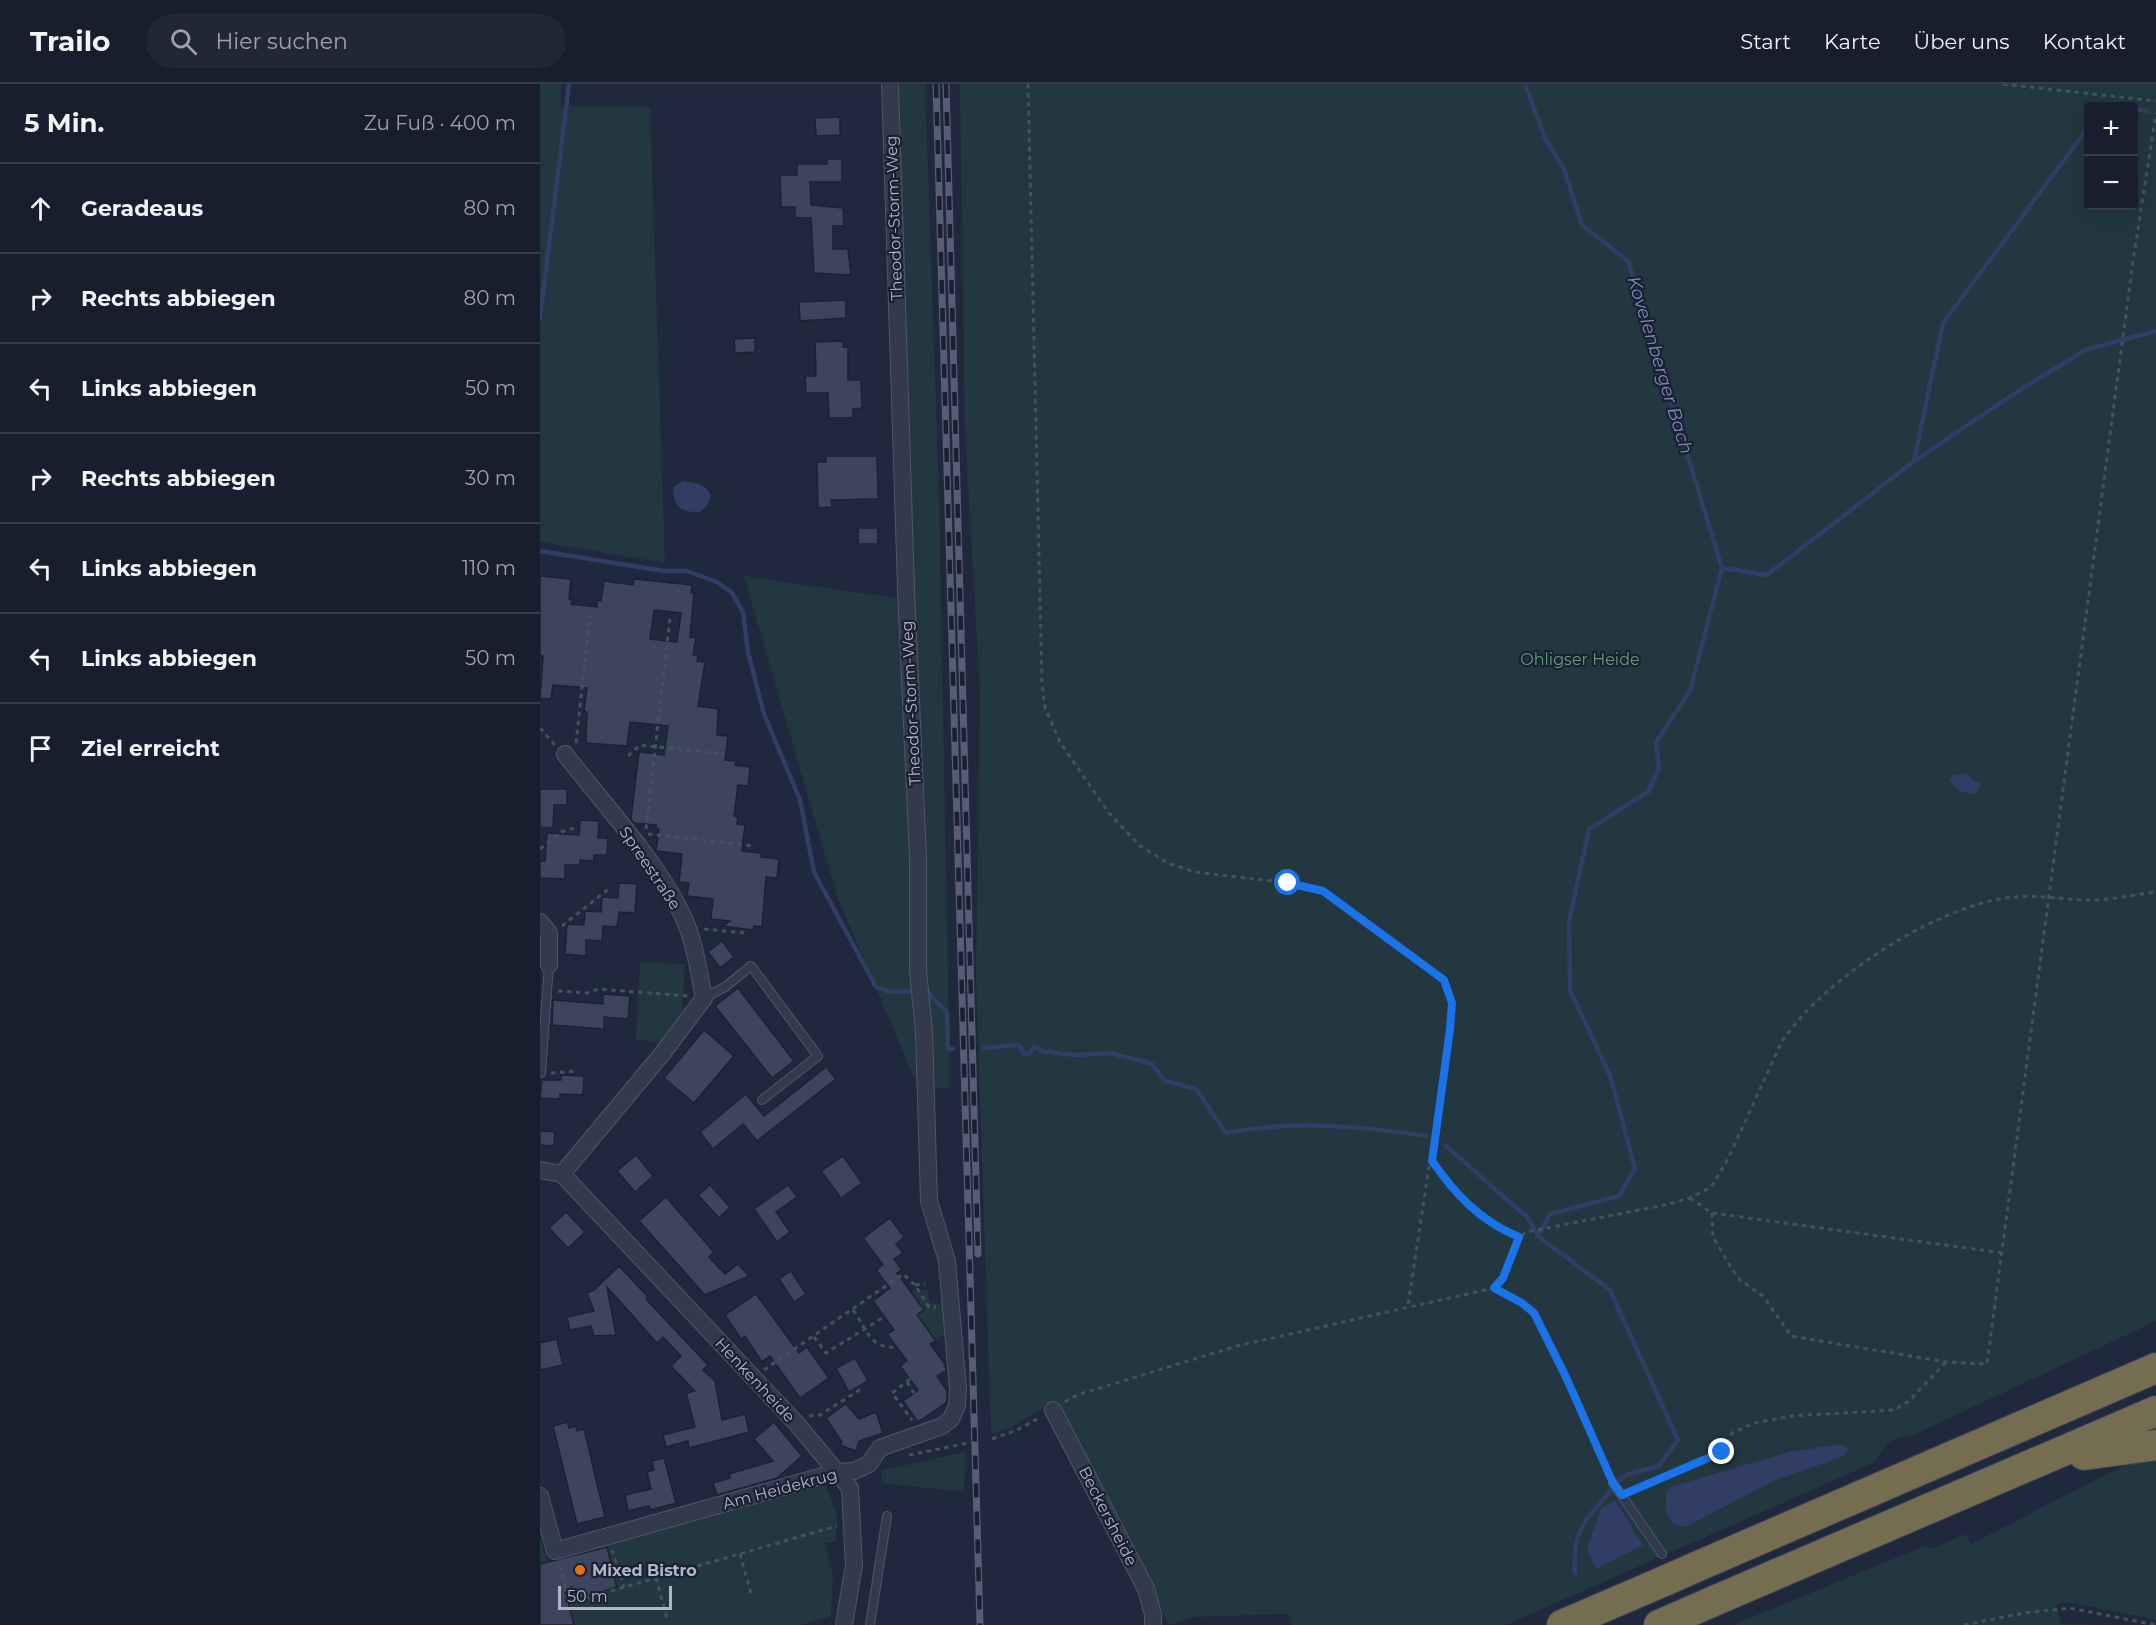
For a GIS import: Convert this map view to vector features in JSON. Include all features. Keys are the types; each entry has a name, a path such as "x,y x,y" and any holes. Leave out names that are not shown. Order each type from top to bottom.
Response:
{"highway":[{"path":"2114,1387 2156,1359"},
{"path":"1562,1625 1662,1568 1696,1567 2156,1368"},
{"path":"1670,1620 2156,1411"},
{"path":"1973,1490 2093,1453 2156,1445"}],"street":[{"name":"Theodor-Storm-Weg","path":"890,84 905,577 918,858 918,970 924,1031 929,1201 947,1261 952,1320"},
{"name":"Spreestraße","path":"570,751 644,855 688,927 704,998"},
{"path":"540,922 549,933 549,965"},
{"path":"540,1170 562,1174 662,1054 704,998"},
{"name":"Henkenheide","path":"562,1174 797,1424 850,1488 854,1565 844,1625"},
{"name":"Am Heidekrug","path":"555,1551 837,1472 854,1471 869,1464 880,1448 942,1426 951,1419 957,1406 957,1364 952,1320"},
{"name":"Beckersheide","path":"1053,1410 1146,1589 1153,1614 1153,1625"},
{"path":"540,1496 555,1551"}],"lane":[{"path":"541,1073 549,965"},
{"path":"704,998 725,987 751,966 818,1056 762,1100"},
{"path":"1613,1483 1622,1495 1662,1568"},
{"path":"870,1625 887,1516"}],"path":[{"path":"1028,84 1038,561 1045,708 1060,742 1075,767 1108,812 1140,846 1168,863 1195,872 1288,883 1323,891 1444,980 1452,1003 1450,1029 1432,1161 1408,1305"},
{"path":"2003,84 2156,100"},
{"path":"1712,1213 1713,1237 1732,1269 1740,1280 1762,1296 1791,1336 1946,1362 1987,1364 2133,261 2156,113"},
{"path":"540,728 570,751 590,615"},
{"path":"644,855 670,618"},
{"path":"628,756 640,746 724,754"},
{"path":"540,849 561,832 574,828"},
{"path":"646,834 753,846"},
{"path":"559,929 610,888"},
{"path":"1077,1395 1238,1346 1408,1305 1494,1288 1503,1278 1519,1237 1526,1232 1690,1198 1711,1186 1728,1159 1791,1027 1812,1006 1894,943 1936,918 1966,907 2007,897 2050,896 2097,900 2156,892"},
{"path":"688,927 746,933"},
{"path":"547,991 587,993 598,989 704,998"},
{"path":"541,1073 577,1071"},
{"path":"1432,1161 1472,1210 1501,1230 1519,1237"},
{"path":"1690,1198 1712,1213 2003,1253"},
{"path":"753,1377 903,1274 915,1285 929,1306 936,1307"},
{"path":"915,1285 925,1284"},
{"path":"1494,1288 1522,1303 1534,1313 1566,1377 1613,1483"},
{"path":"853,1310 875,1344 883,1349 897,1347"},
{"path":"814,1337 826,1353 884,1317"},
{"path":"1622,1495 1722,1452 1732,1433 1754,1423 1792,1416 1894,1410 1909,1401 1946,1362"},
{"path":"915,1393 908,1380 892,1393 922,1434"},
{"path":"797,1424 812,1414 820,1415 861,1389 860,1386"},
{"path":"992,1439 1017,1430 1053,1410"},
{"path":"904,1456 968,1443"},
{"path":"555,1551 567,1593 576,1590 579,1600 837,1526"},
{"path":"608,1537 624,1587"},
{"path":"740,1554 752,1597"},
{"path":"656,1578 667,1618"},
{"path":"1964,1625 2024,1613 2070,1608 2156,1625"}],"green space":[{"path":"540,84 561,84 561,106 650,107 665,563 540,542"},
{"path":"899,84 925,84 939,494 950,1088 918,1087 837,896 744,576 896,598 913,597"},
{"name":"Ohligser Heide","path":"960,84 2156,84 2156,1321 1907,1438 1904,1436 1889,1442 1873,1463 1506,1625 1292,1625 1289,1614 1194,1617 1169,1625 1053,1402 1010,1428 991,1434 976,976 980,693 965,432","holes":["1840,1444 1842,1457 1776,1480 1681,1527"]},
{"path":"640,962 685,964 682,1013 663,1042 636,1040"},
{"path":"927,1289 930,1304 944,1303 946,1333 936,1341 917,1315 924,1310 911,1292"},
{"path":"966,1452 964,1492 881,1483 882,1470"},
{"path":"2156,1457 2156,1620 2073,1603 2056,1604 2061,1624 2107,1625 1733,1625 1925,1546 1934,1548 1965,1534 1971,1544 2125,1465"},
{"path":"826,1485 837,1516 836,1542 825,1543 833,1575 831,1616 801,1625 540,1625 540,1536 547,1562"}],"water":[{"path":"682,481 702,486 711,495 707,506 700,512 683,510 677,504 673,488"},
{"path":"1967,773 1971,779 1981,784 1976,794 1960,792 1950,781 1952,776"},
{"path":"1841,1444 1848,1449 1842,1457 1776,1480 1687,1526 1675,1524 1668,1515 1665,1503 1666,1491 1673,1486 1789,1452"},
{"path":"1615,1500 1643,1545 1596,1569 1587,1549 1601,1508"}],"building":[{"path":"840,117 840,135 816,136 815,118"},
{"path":"827,159 842,159 842,182 810,182 811,205 843,208 844,226 833,226 833,249 848,249 851,275 814,273 811,218 795,218 795,207 781,207 780,175 797,175 797,164 827,164"},
{"path":"846,300 846,318 800,321 799,302"},
{"path":"755,338 755,352 735,353 734,339"},
{"path":"843,341 843,347 848,347 848,380 861,380 862,408 853,409 853,418 829,418 828,393 806,393 805,376 816,376 815,342"},
{"path":"826,456 877,456 878,499 831,500 832,507 818,508 817,462 826,462"},
{"path":"858,528 878,528 878,544 858,544"},
{"path":"540,576 571,579 569,599 572,599 571,604 597,607 597,600 601,601 604,581 633,585 634,579 692,585 691,593 694,593 690,637 696,638 693,655 698,655 697,661 705,662 698,706 718,709 717,735 728,736 725,760 736,761 735,765 750,767 748,786 738,785 734,816 738,817 737,824 745,825 742,851 761,853 761,857 779,859 777,878 766,877 762,927 754,926 753,930 723,926 730,921 711,919 713,899 687,896 689,883 679,882 682,854 656,851 659,829 656,825 634,823 631,819 639,752 664,755 668,726 630,722 627,746 586,743 587,712 584,711 587,688 553,685 551,699 540,698 543,656 540,656","holes":["654,610 681,613 677,642 650,639"]},
{"path":"540,789 567,789 567,805 554,805 553,828 540,827"},
{"path":"580,820 599,821 598,838 608,838 607,855 594,855 594,861 580,860 580,865 565,865 565,879 540,878 540,861 545,861 547,833 579,835"},
{"path":"619,883 637,884 635,913 619,912 617,927 603,926 602,941 586,940 586,956 565,954 567,924 584,925 585,911 601,912 602,897 618,898"},
{"path":"722,941 734,957 720,968 708,952"},
{"path":"738,988 794,1061 772,1078 715,1006"},
{"path":"603,994 630,996 628,1019 604,1017 604,1029 552,1025 553,1000 603,1004"},
{"path":"704,1030 734,1056 694,1103 664,1078"},
{"path":"826,1067 836,1079 757,1141 743,1124 713,1149 700,1132 746,1094 764,1116"},
{"path":"561,1075 584,1076 583,1095 560,1094 560,1099 540,1098 542,1080 561,1080"},
{"path":"540,1131 555,1132 554,1146 540,1145"},
{"path":"636,1155 653,1176 635,1192 617,1171"},
{"path":"843,1156 862,1183 841,1198 821,1171"},
{"path":"710,1185 730,1207 719,1218 698,1195"},
{"path":"788,1185 797,1197 776,1212 790,1232 777,1242 754,1209"},
{"path":"666,1197 714,1252 709,1257 725,1274 738,1264 749,1276 705,1295 639,1221"},
{"path":"566,1212 585,1232 568,1248 549,1228"},
{"path":"890,1218 904,1237 896,1244 903,1253 894,1259 902,1270 897,1273 924,1310 917,1315 936,1341 930,1344 945,1364 946,1371 937,1376 947,1391 947,1402 918,1422 903,1401 918,1390 900,1366 907,1361 887,1334 894,1330 873,1301 890,1288 876,1270 883,1265 863,1238"},
{"path":"619,1266 648,1297 646,1299 708,1365 703,1370 715,1381 722,1420 745,1414 749,1432 689,1448 688,1441 666,1447 663,1435 695,1427 686,1393 695,1391 671,1366 681,1356 663,1337 657,1343 607,1287 616,1335 594,1336 591,1326 570,1330 567,1317 594,1311 587,1293 594,1290"},
{"path":"791,1271 806,1294 794,1302 779,1279"},
{"path":"756,1294 799,1353 807,1347 829,1378 800,1398 770,1356 762,1362 745,1336 741,1339 725,1315"},
{"path":"557,1339 563,1365 540,1370 540,1343"},
{"path":"855,1358 868,1381 849,1392 836,1368"},
{"path":"846,1404 859,1419 876,1412 883,1433 859,1441 856,1451 840,1445 842,1442 826,1418"},
{"path":"567,1422 569,1428 576,1426 577,1431 584,1429 605,1517 577,1524 553,1426"},
{"path":"774,1422 802,1456 777,1478 717,1495 713,1483 730,1478 729,1474 773,1461 754,1439"},
{"path":"664,1458 676,1503 650,1510 649,1506 628,1511 625,1495 651,1489 647,1472 654,1470 652,1461"},
{"path":"607,1547 617,1587 568,1602 574,1625 540,1625 540,1564"}],"waterway":[{"path":"540,318 569,84"},
{"name":"Kovelenberger Bach","path":"1525,84 1545,138 1564,169 1582,225 1628,261 1722,568"},
{"path":"2138,110 2147,111"},
{"path":"1914,461 1943,323 2084,133"},
{"path":"1538,1236 1550,1214 1619,1196 1635,1169 1611,1078 1570,990 1569,922 1589,829 1648,792 1659,769 1656,742 1690,691 1722,568 1767,575 1913,462 2006,399 2085,350 2156,331"},
{"path":"540,551 664,571 687,571 717,582 732,593 743,612 748,652 764,714 800,800 814,872 876,987 890,992 911,991"},
{"path":"928,993 947,1012 948,1049 953,1049"},
{"path":"984,1048 1019,1045 1024,1054 1030,1053 1034,1046 1042,1051 1074,1055 1111,1053 1152,1064 1165,1081 1196,1089 1226,1133 1276,1127 1326,1126 1376,1129 1426,1136"},
{"path":"1446,1146 1528,1218 1538,1236 1610,1290 1678,1440 1659,1466 1628,1474 1619,1480"},
{"path":"1575,1573 1578,1537 1587,1519 1610,1491"}],"railway":[{"path":"936,84 980,1625"},
{"path":"946,84 978,1254"}],"place":[{"name":"Mixed Bistro","path":"580,1570"}],"route":[{"path":"1288,883 1323,891 1444,980 1452,1003 1432,1161 1448,1184 1472,1210 1501,1230 1519,1237 1503,1278 1494,1288 1522,1303 1534,1313 1566,1377 1607,1472 1622,1495 1722,1452"}]}
